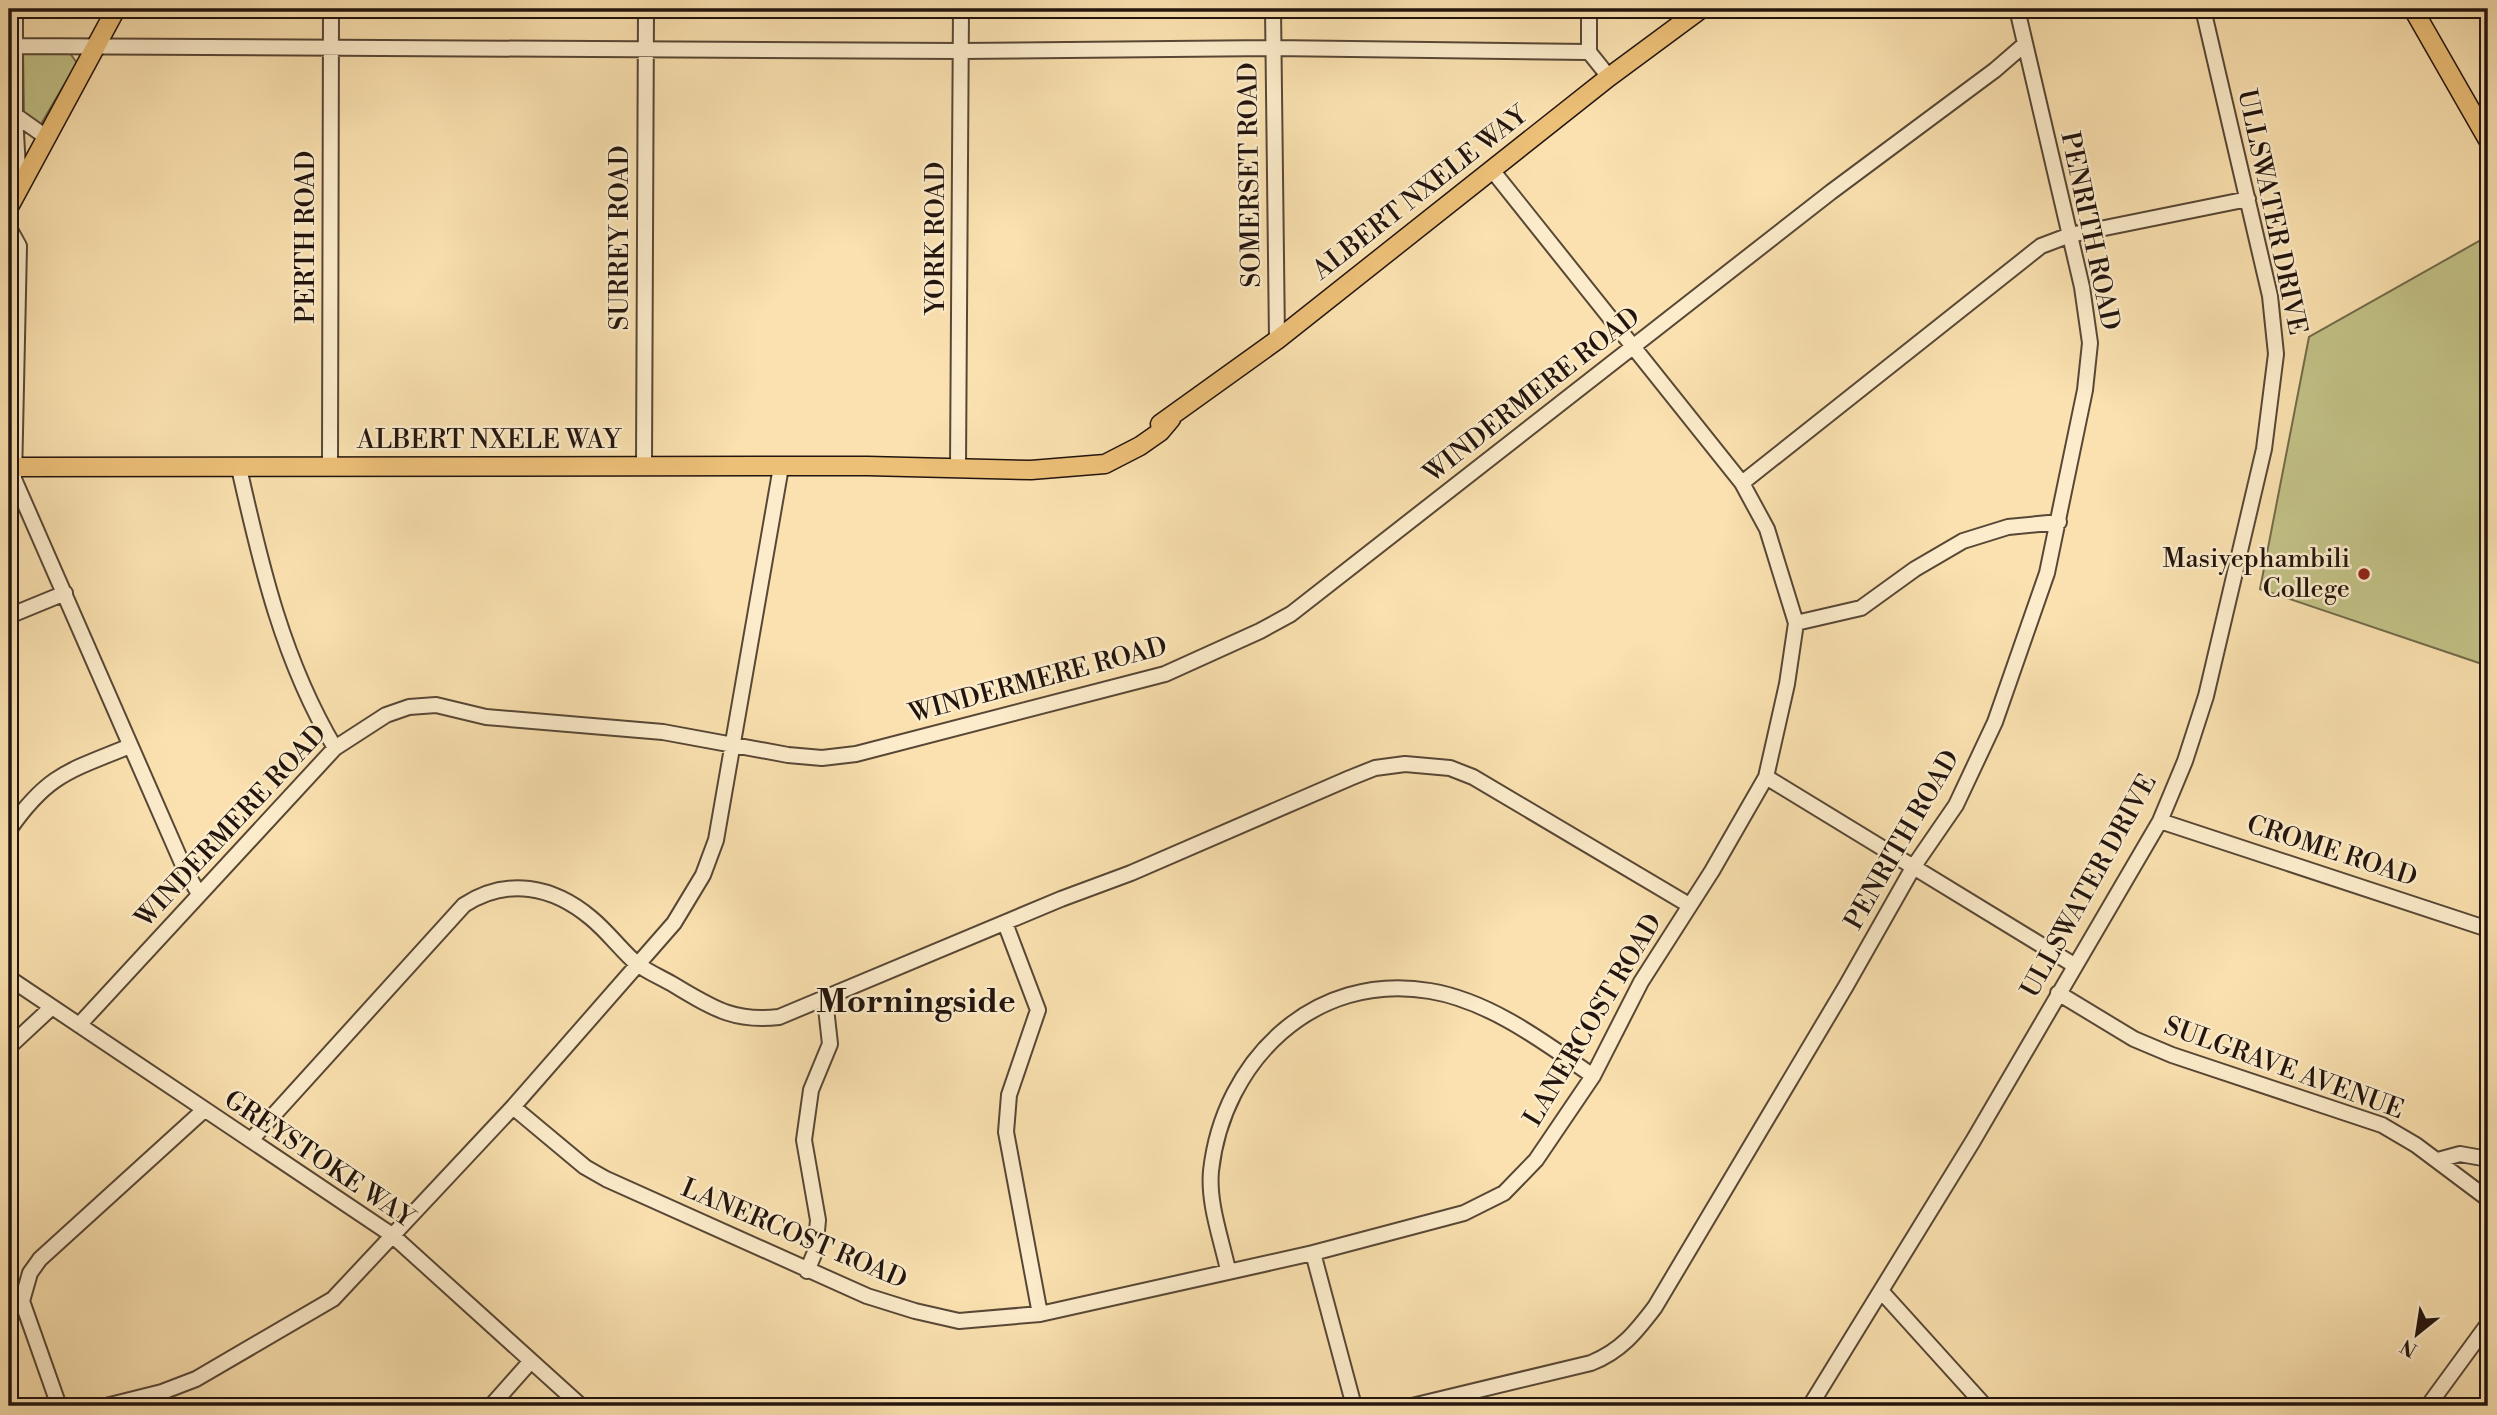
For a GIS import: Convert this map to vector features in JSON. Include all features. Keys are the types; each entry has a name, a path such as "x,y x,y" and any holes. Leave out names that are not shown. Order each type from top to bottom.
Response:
{"main road":[{"path":"9,207 116,9"},
{"name":"ALBERT NXELE WAY","path":"11,467 963,467 980,471 1117,459 1160,432 1171,419 1277,340 1609,77 1701,9"},
{"path":"2413,9 2488,140"}],"street":[{"path":"16,9 12,46 19,187"},
{"name":"PERTH ROAD","path":"330,466 331,9"},
{"name":"SURREY ROAD","path":"644,467 646,9"},
{"name":"YORK ROAD","path":"961,9 963,467"},
{"name":"SOMERSET ROAD","path":"1273,9 1277,340"},
{"path":"1589,9 1589,52 1609,77"},
{"name":"PENRITH ROAD","path":"1412,1406 1591,1363 1609,1356 1634,1335 1656,1307 1914,866 1956,805 1995,722 2044,585 2085,390 2090,343 2082,287 2017,9"},
{"name":"ULLSWATER DRIVE","path":"1810,1406 1973,1141 2160,821 2185,761 2209,685 2264,449 2276,376 2274,325 2248,199 2203,9"},
{"name":"WINDERMERE ROAD","path":"79,1025 335,748 386,715 409,707 436,705 486,717 663,732 788,755 822,758 856,754 1144,680 1194,661 1291,614 1831,192 1995,70 2025,44"},
{"path":"12,46 960,51 1273,48 1589,52"},
{"path":"15,115 46,137"},
{"name":"LANERCOST ROAD","path":"513,1107 585,1167 606,1179 807,1271 915,1311 959,1321 1040,1314 1313,1253 1464,1213 1504,1193 1536,1160 1593,1076 1641,982 1766,777 1787,684 1796,623 1767,529 1742,482 1492,170"},
{"path":"1742,482 2034,251 2054,239 2248,199"},
{"path":"9,228 19,246 11,467 18,492 65,593 185,870 199,894"},
{"path":"106,1406 162,1392 196,1379 333,1299 513,1107 674,923 703,875 716,840 781,467"},
{"path":"239,468 261,568 285,648 315,713 335,748"},
{"path":"1796,623 1861,608 1915,569 1963,541 2008,527 2059,522"},
{"path":"9,616 65,593"},
{"path":"9,830 34,796 48,783 130,746"},
{"path":"251,1140 450,918 476,897 509,888 543,890 593,919 638,964 721,1013 734,1017 779,1017 1130,873 1375,768 1428,764 1473,777 1689,905"},
{"path":"1766,777 2074,965"},
{"name":"CROME ROAD","path":"2160,821 2488,929"},
{"path":"1004,923 1038,1010 1009,1095 1006,1132 1040,1314"},
{"name":"GREYSTOKE WAY","path":"9,978 391,1235 581,1406"},
{"path":"1228,1270 1212,1196 1211,1173 1219,1126 1226,1106 1254,1060 1277,1034 1313,1010 1338,999 1381,990 1430,991 1462,1000 1498,1016 1545,1042 1593,1076"},
{"name":"SULGRAVE AVENUE","path":"2058,993 2134,1039 2172,1055 2382,1125 2438,1160 2488,1199"},
{"path":"807,1271 815,1252 818,1220 804,1140 811,1090 830,1044 825,999"},
{"path":"9,1048 52,1007"},
{"path":"59,1406 22,1301 30,1273 40,1259 204,1110"},
{"path":"2438,1160 2460,1154 2488,1159"},
{"path":"1313,1253 1354,1406"},
{"path":"1881,1291 1985,1406"},
{"path":"2428,1406 2488,1324"},
{"path":"491,1406 531,1361"}],"green space":[{"path":"23,52 69,52 77,63 41,124 24,114"},
{"path":"2488,236 2488,666 2260,589 2309,337"}],"place":[{"name":"Masiyephambili College","path":"2364,574"}],"district":[{"name":"Morningside","path":"916,1002"}]}
